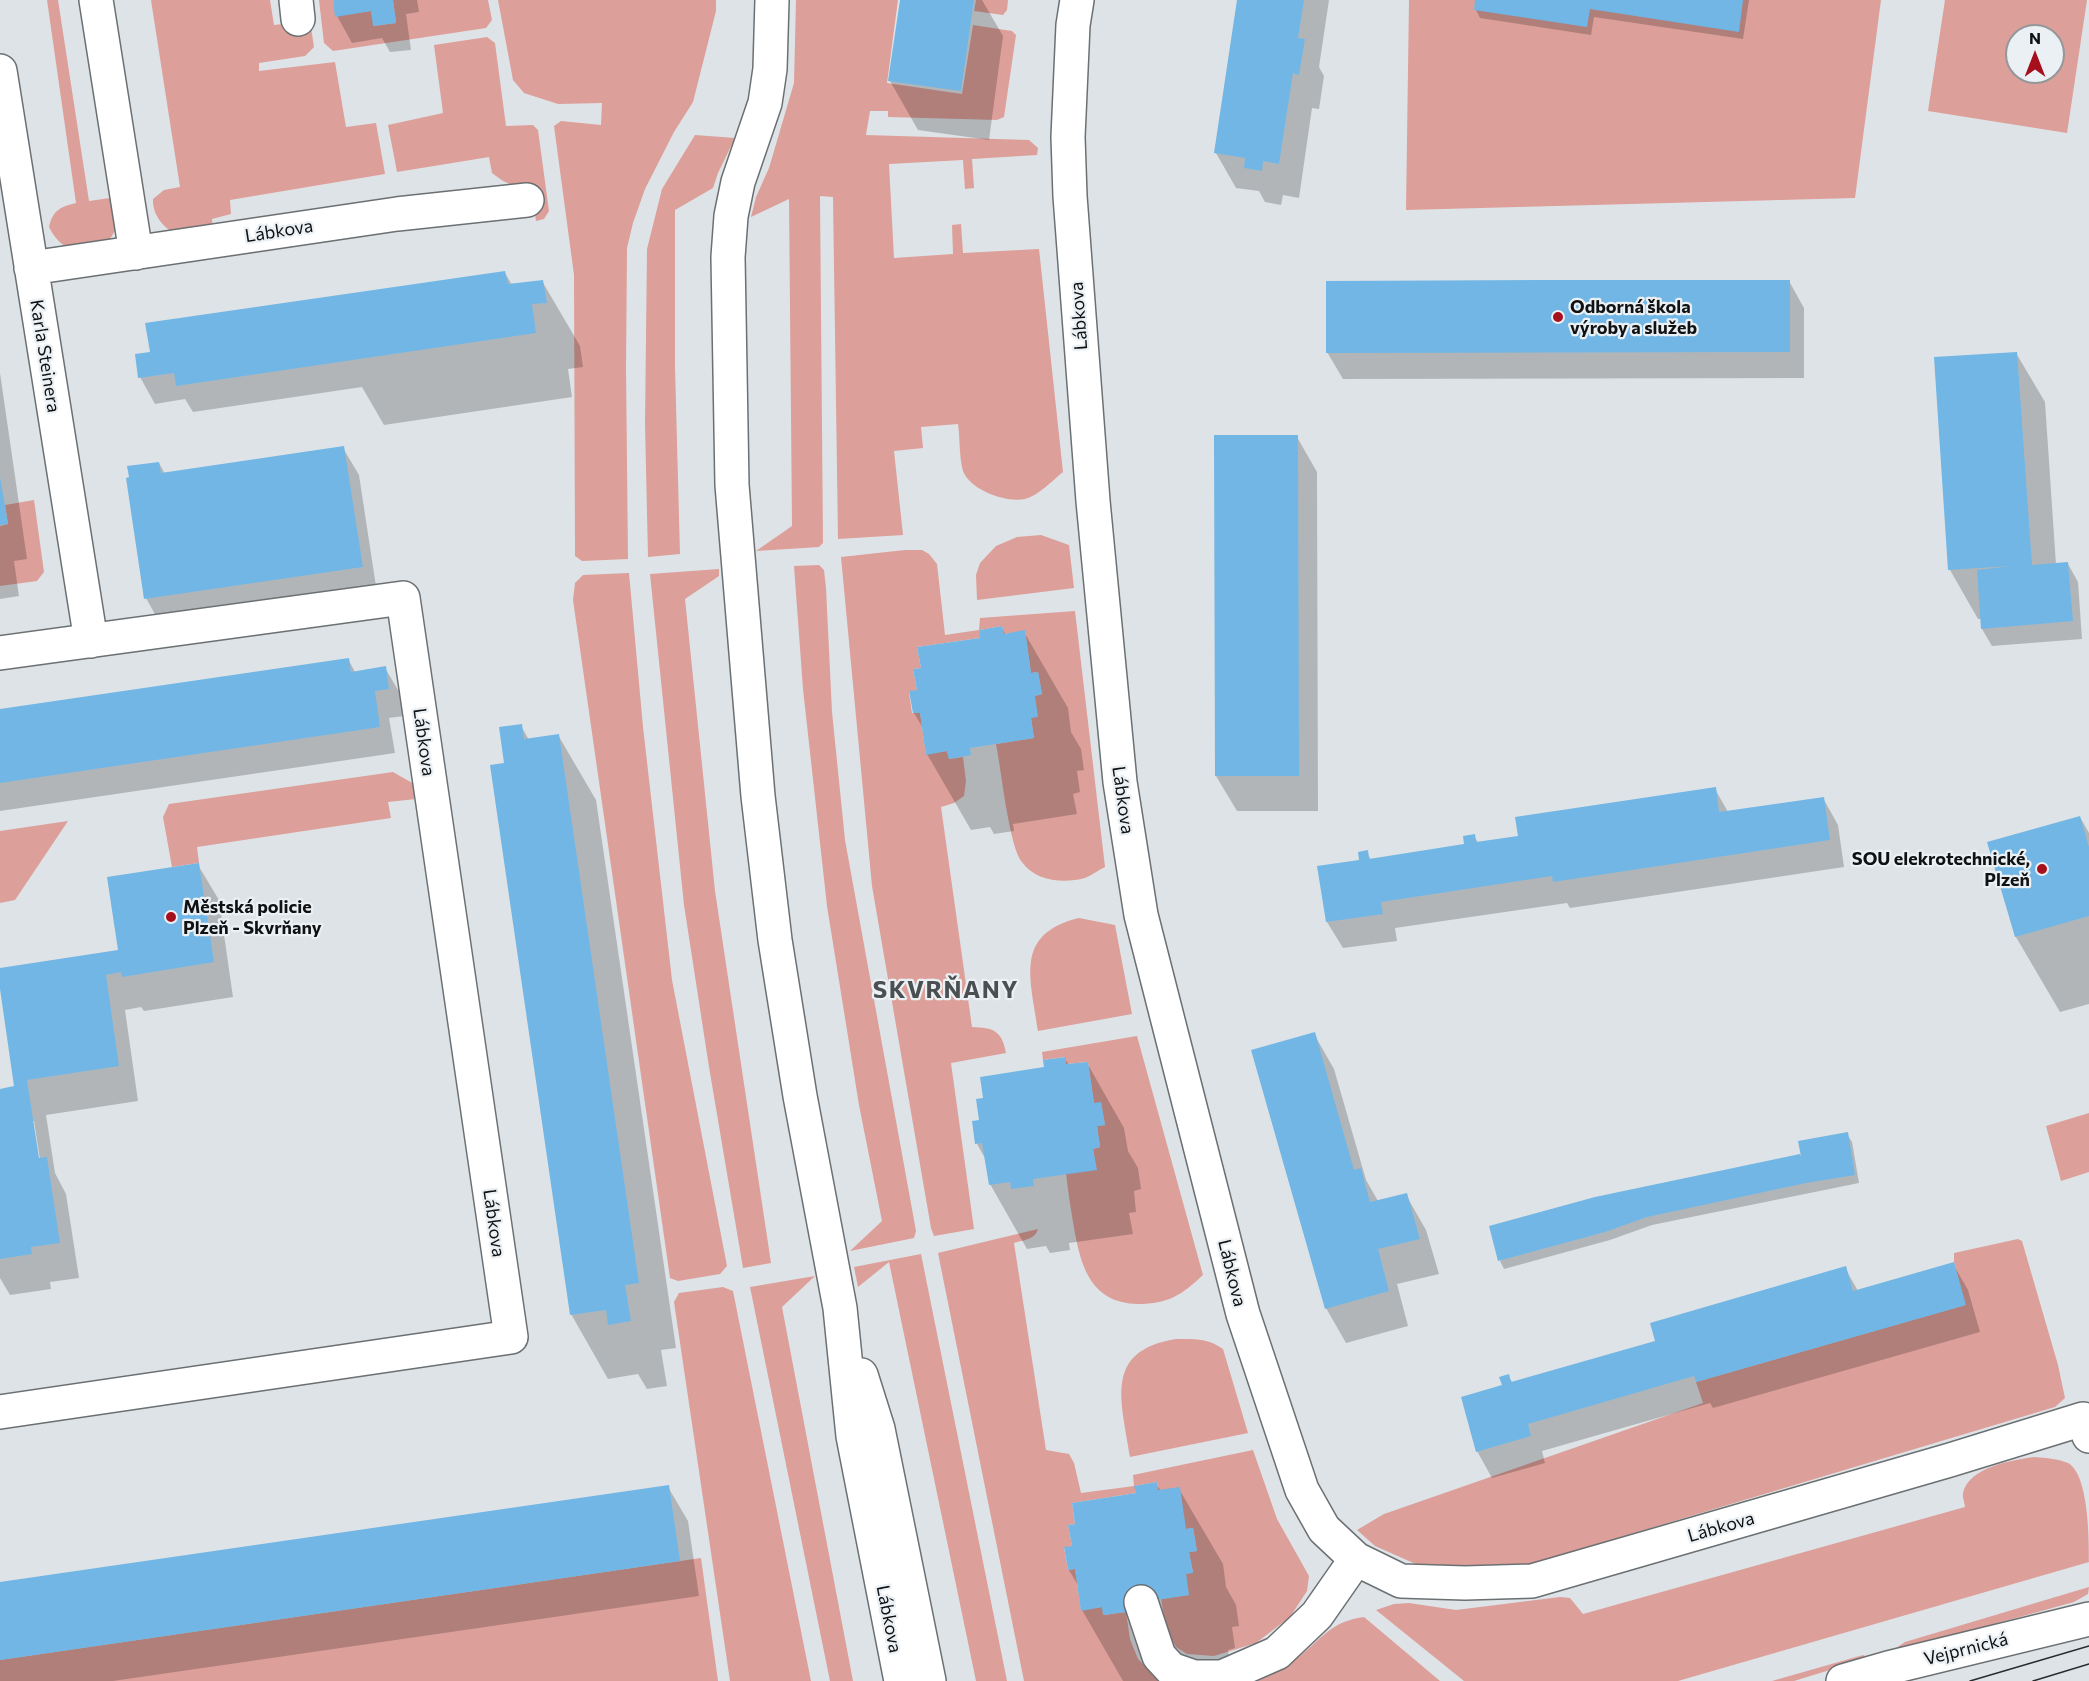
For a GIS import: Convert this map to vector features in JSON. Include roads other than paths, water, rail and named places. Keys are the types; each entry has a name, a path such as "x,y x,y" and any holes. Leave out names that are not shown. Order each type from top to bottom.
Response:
{"street":[{"path":"96,0 136,253"},
{"name":"Lábkova","path":"772,0 770,69 765,103 738,182 731,216 729,247 732,485 758,796 775,940 800,1096 840,1308 853,1436 901,1681"},
{"name":"Lábkova","path":"1077,0 1073,25 1068,137 1070,196 1093,501 1119,771 1141,915 1246,1325 1302,1490 1324,1529 1356,1559 1401,1581 1466,1583 1532,1581 1939,1463 2086,1427"},
{"name":"Karla Steinera","path":"0,71 84,585 91,641"},
{"name":"Lábkova","path":"31,268 397,213 527,200"},
{"name":"Lábkova","path":"0,1412 511,1337 403,598 91,641"},
{"path":"0,653 91,641"},
{"name":"Lábkova","path":"840,1308 878,1429 929,1681"},
{"path":"1142,1602 1159,1656 1171,1669 1194,1677 1222,1677 1277,1653 1317,1615 1356,1559"},
{"name":"Vejprnická","path":"1843,1681 2089,1618"}],"tram line":[{"path":"1970,1681 2089,1646"},
{"path":"2033,1681 2089,1664"}],"place":[{"name":"Odborná škola výroby a služeb","path":"1558,317"},
{"name":"SOU elekrotechnické, Plzeň","path":"2042,869"},
{"name":"Městská policie Plzeň - Skvrňany","path":"171,917"}],"district":[{"name":"SKVRŇANY","path":"946,990"}]}
